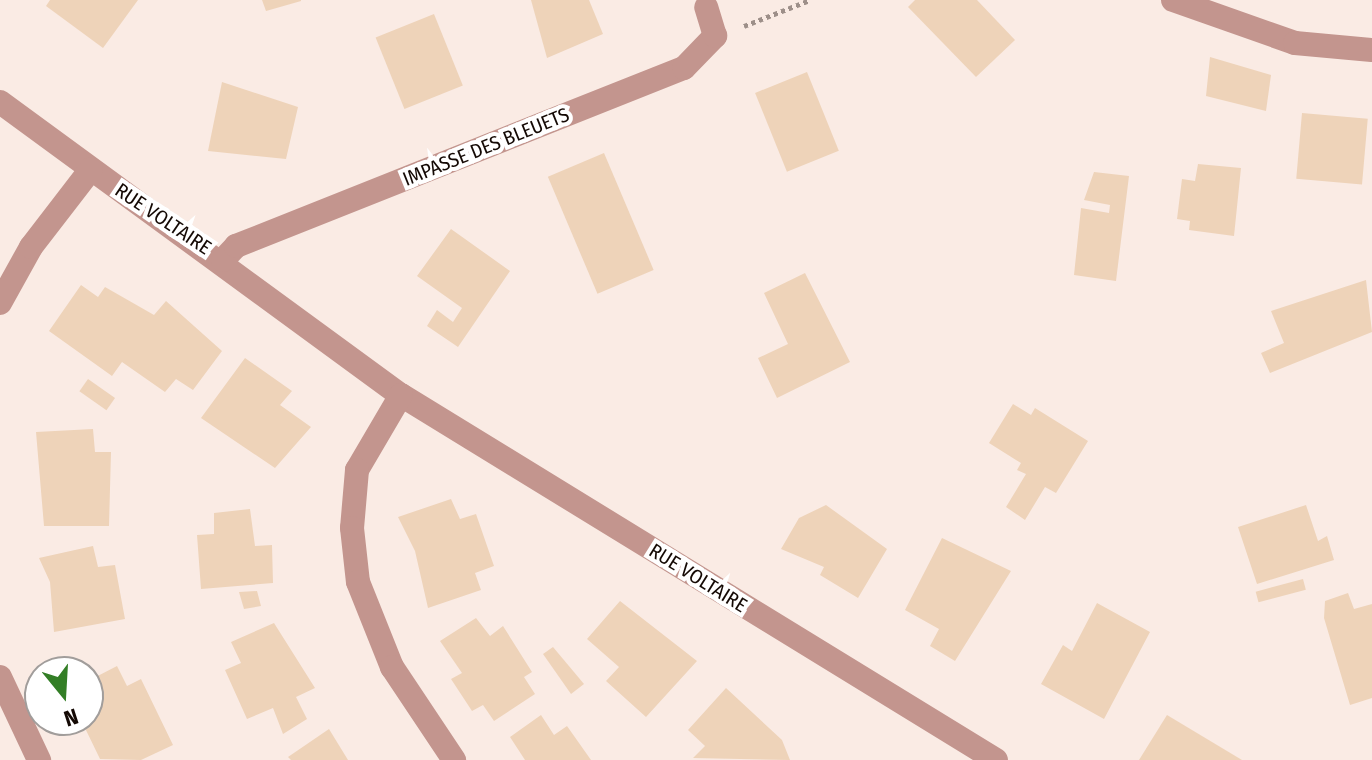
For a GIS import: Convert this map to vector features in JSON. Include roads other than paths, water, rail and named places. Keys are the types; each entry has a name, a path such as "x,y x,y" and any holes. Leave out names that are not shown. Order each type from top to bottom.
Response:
{"street":[{"path":"1173,0 1295,43 1372,50"},
{"name":"IMPASSE DES BLEUETS","path":"223,260 236,246 684,68 715,36 706,7"},
{"name":"RUE VOLTAIRE","path":"0,102 223,260 401,395 996,760"},
{"path":"0,303 31,247 91,169"},
{"path":"401,395 357,470 352,528 358,582 392,667 454,760"},
{"path":"0,677 39,760"}]}
